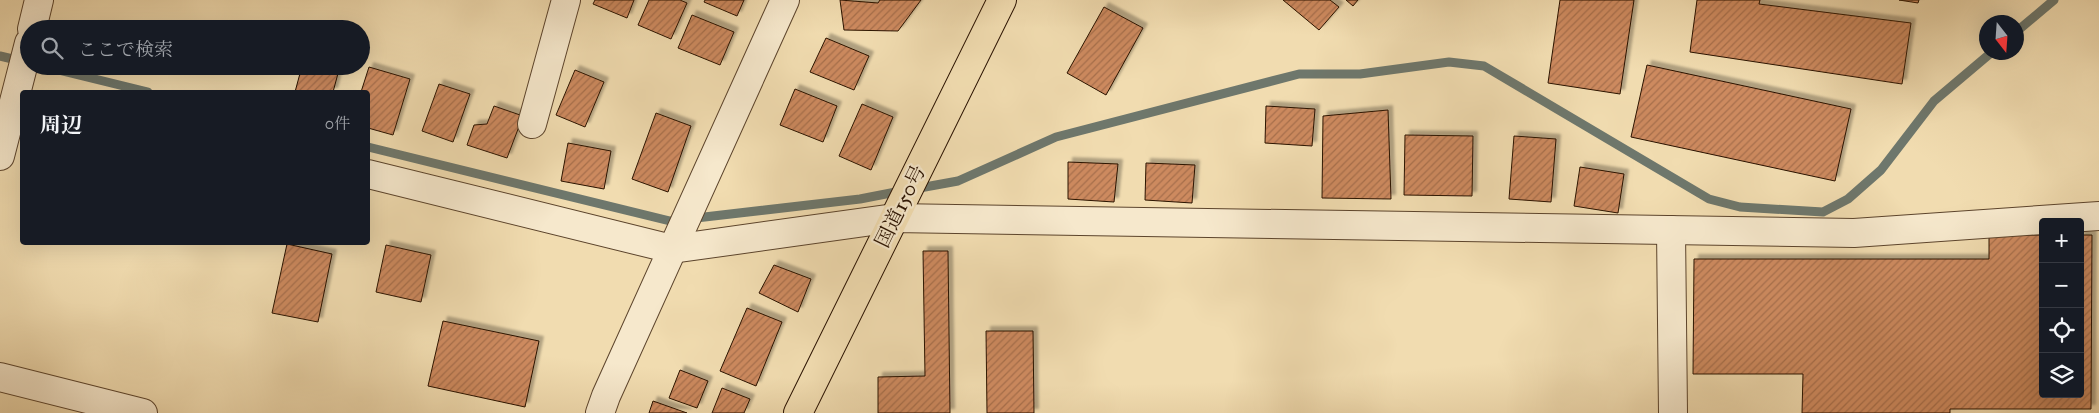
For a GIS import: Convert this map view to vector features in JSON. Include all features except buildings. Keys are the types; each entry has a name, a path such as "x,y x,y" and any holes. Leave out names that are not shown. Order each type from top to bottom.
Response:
{"highway":[{"name":"国道150号","path":"798,413 1002,0"}],"street":[{"path":"34,20 39,0"},
{"path":"532,124 566,0"},
{"path":"600,413 606,396 786,0"},
{"path":"0,156 22,75"},
{"path":"370,174 672,250 894,218 1854,233 2099,216"},
{"path":"1671,230 1673,413"},
{"path":"0,377 142,413"}],"waterway":[{"path":"2024,25 2054,0"},
{"path":"0,56 20,61"},
{"path":"914,189 958,181 1056,137 1299,74 1360,74 1449,62 1484,66 1709,199 1740,207 1823,212 1848,199 1881,170 1934,101 1983,60"},
{"path":"79,75 140,90"},
{"path":"370,147 670,221 860,199 901,191"}]}
